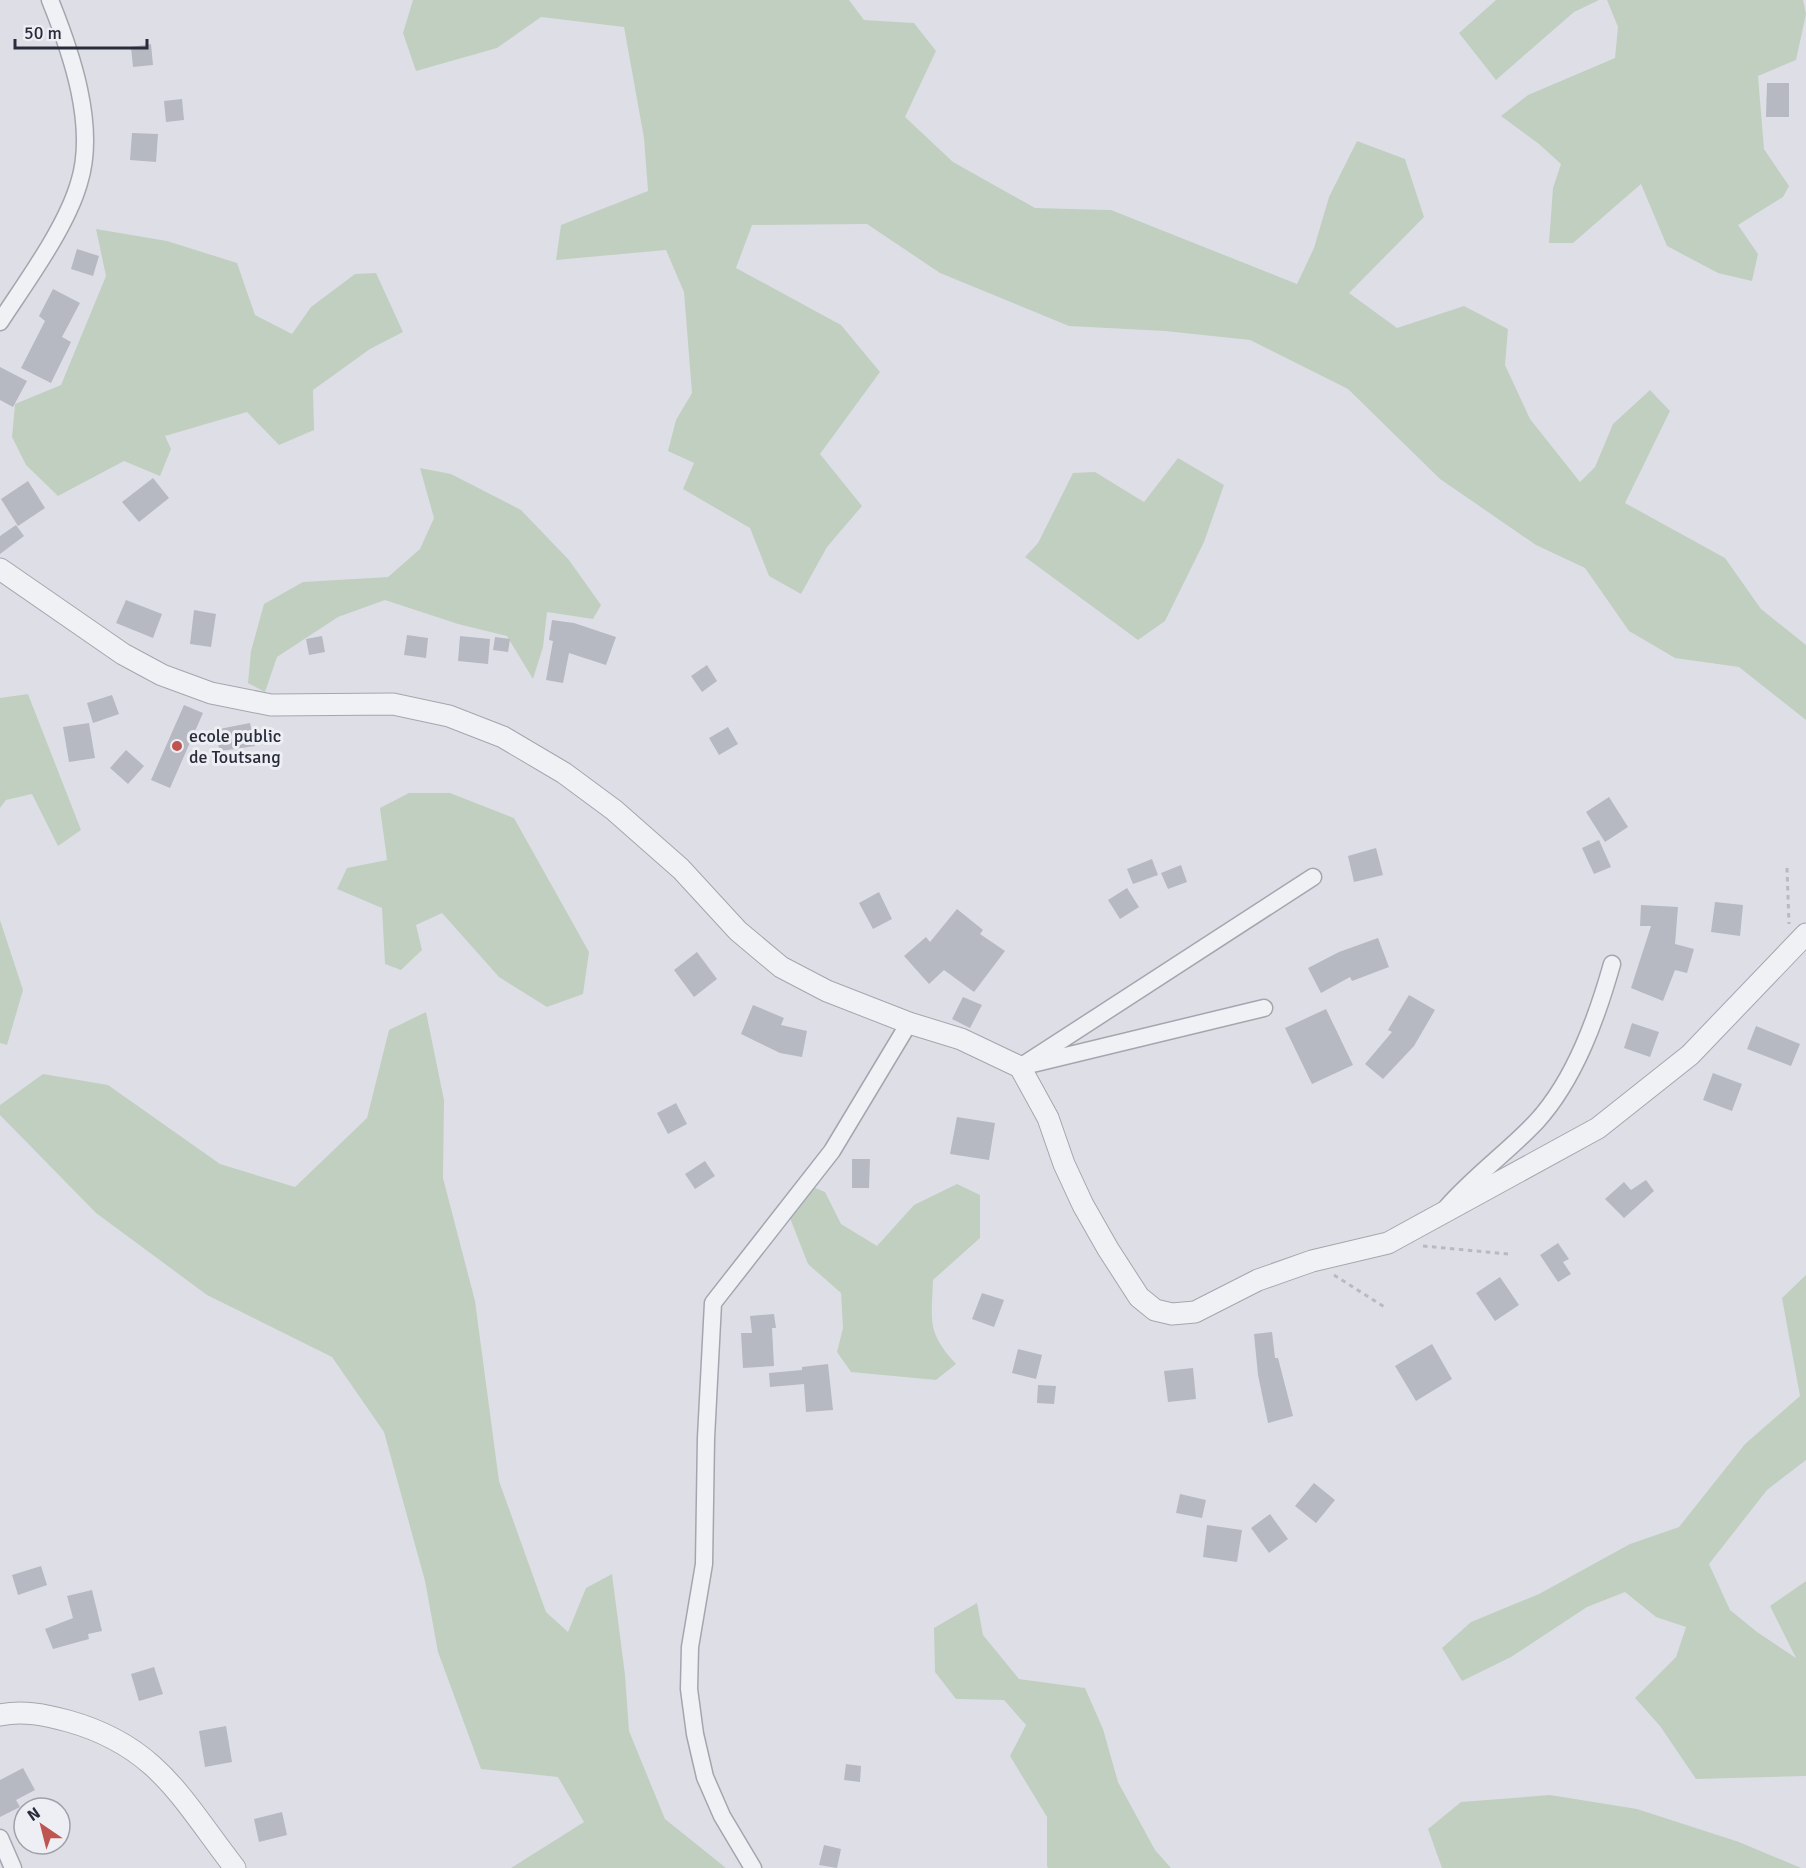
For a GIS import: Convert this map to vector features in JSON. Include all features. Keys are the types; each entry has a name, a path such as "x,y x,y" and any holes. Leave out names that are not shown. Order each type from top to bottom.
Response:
{"street":[{"path":"0,322 66,214 80,183 85,151 73,60 50,0"},
{"path":"0,569 123,654 162,675 210,693 271,705 393,704 449,716 503,737 564,773 614,810 681,869 738,931 781,967 827,990 909,1023 994,1052 1020,1067 1048,1118 1064,1164 1088,1214 1139,1297 1155,1310 1172,1314 1195,1312 1258,1280 1312,1261 1388,1243 1589,1134 1646,1093 1690,1055 1806,934"},
{"path":"1020,1067 1313,877"},
{"path":"1436,1218 1462,1189 1530,1128 1545,1110 1565,1080 1584,1041 1612,964"},
{"path":"1020,1067 1264,1008"},
{"path":"753,1868 722,1816 705,1777 695,1734 689,1689 690,1647 705,1564 706,1438 713,1303 832,1151 909,1023"},
{"path":"0,1715 42,1714 77,1724 119,1741 148,1760 172,1785 235,1868"},
{"path":"0,1838 13,1868"}],"path":[{"path":"1787,867 1790,950"},
{"path":"1421,1246 1508,1254"},
{"path":"1312,1261 1386,1308"}],"green space":[{"path":"413,0 849,0 864,20 914,23 936,51 905,117 953,162 1035,208 1111,210 1297,284 1314,248 1329,197 1357,141 1405,159 1424,217 1349,293 1397,328 1464,306 1508,329 1505,365 1530,419 1580,482 1595,467 1613,424 1650,390 1670,411 1625,503 1725,558 1761,609 1806,645 1806,720 1739,667 1675,658 1629,631 1585,568 1536,545 1440,479 1348,389 1250,340 1165,331 1069,326 940,273 867,224 752,225 736,268 841,325 880,372 820,454 862,506 827,547 801,594 769,576 750,528 683,489 694,463 668,451 676,420 692,393 684,292 666,250 556,260 561,225 648,191 644,138 624,27 541,17 497,48 416,71 403,33"},
{"path":"1496,0 1599,0 1574,12 1496,80 1459,33"},
{"path":"1607,0 1803,0 1806,14 1796,60 1758,76 1764,149 1789,186 1783,197 1738,225 1758,254 1752,281 1718,273 1667,246 1641,184 1573,243 1549,243 1553,188 1561,164 1539,144 1501,116 1528,95 1615,58 1618,27"},
{"path":"96,229 167,241 237,263 255,315 292,334 311,307 355,274 376,273 403,332 370,349 313,390 314,430 279,445 247,412 165,436 171,449 160,476 124,461 58,496 26,465 12,437 15,404 61,385 106,276"},
{"path":"1178,458 1224,485 1204,542 1165,621 1138,640 1025,557 1038,543 1073,473 1095,472 1144,502"},
{"path":"420,468 451,474 521,510 569,560 601,605 593,619 547,612 543,647 533,679 507,636 458,624 385,600 338,617 277,657 265,692 248,683 251,651 264,604 303,582 388,577 420,549 434,518"},
{"path":"28,694 81,830 58,846 32,794 6,800 0,808 0,698"},
{"path":"409,793 450,793 514,818 589,952 583,994 547,1007 499,977 442,913 416,925 422,950 401,970 385,964 382,908 337,889 347,868 387,860 380,808"},
{"path":"0,920 23,990 7,1045 0,1043"},
{"path":"426,1012 444,1100 443,1178 475,1301 499,1481 546,1612 568,1632 586,1588 612,1574 625,1675 629,1731 665,1819 726,1868 511,1868 584,1822 558,1777 481,1769 438,1652 425,1581 384,1432 332,1357 207,1295 96,1213 0,1115 0,1105 43,1074 108,1085 220,1164 295,1187 367,1118 389,1030"},
{"path":"957,1184 980,1195 980,1238 933,1280 932,1306 935,1334 946,1353 956,1364 936,1380 851,1372 837,1352 843,1328 841,1293 808,1264 790,1218 808,1185 825,1192 841,1224 877,1246 914,1205"},
{"path":"1806,1275 1806,1460 1767,1490 1709,1564 1730,1610 1757,1632 1796,1658 1770,1606 1806,1581 1806,1776 1696,1779 1660,1726 1635,1698 1676,1657 1686,1627 1656,1617 1625,1592 1587,1607 1511,1657 1462,1681 1442,1648 1471,1622 1539,1594 1630,1544 1679,1527 1745,1444 1800,1396 1782,1298"},
{"path":"977,1603 983,1635 1019,1679 1085,1688 1103,1729 1118,1782 1155,1850 1171,1868 1048,1868 1047,1817 1010,1756 1026,1725 1004,1700 956,1699 935,1672 934,1628"},
{"path":"1550,1795 1637,1809 1739,1842 1801,1868 1442,1868 1428,1829 1461,1802"}],"building":[{"path":"151,44 153,65 133,67 131,47"},
{"path":"1767,83 1789,83 1789,117 1766,117"},
{"path":"182,99 184,120 166,122 164,101"},
{"path":"132,133 158,134 156,162 130,160"},
{"path":"77,249 99,256 93,276 71,269"},
{"path":"53,289 80,303 62,337 71,342 51,383 21,368 45,321 39,316"},
{"path":"0,367 27,381 13,407 0,400"},
{"path":"153,478 169,498 139,522 122,502"},
{"path":"28,481 45,508 18,526 1,499"},
{"path":"16,525 24,536 0,554 0,536"},
{"path":"126,600 162,614 153,638 116,623"},
{"path":"194,610 216,614 211,647 190,644"},
{"path":"552,620 574,623 616,637 606,665 569,653 563,683 546,680 553,641 549,640"},
{"path":"407,635 428,638 426,658 404,655"},
{"path":"322,636 325,652 309,655 306,639"},
{"path":"460,636 490,639 488,664 458,661"},
{"path":"495,637 510,639 508,652 493,650"},
{"path":"707,665 717,681 702,692 691,676"},
{"path":"112,695 119,714 93,723 87,703"},
{"name":"ecole public de Toutsang","path":"184,705 203,713 170,788 151,780"},
{"path":"89,723 95,758 69,762 63,727"},
{"path":"250,723 255,746 220,751 214,730"},
{"path":"728,727 738,744 719,755 709,738"},
{"path":"126,750 144,766 128,784 110,768"},
{"path":"1609,797 1628,827 1605,842 1586,812"},
{"path":"1599,840 1611,867 1594,874 1582,848"},
{"path":"1376,848 1383,875 1354,882 1348,856"},
{"path":"1152,859 1158,875 1133,884 1127,869"},
{"path":"1181,865 1187,882 1168,889 1161,873"},
{"path":"1127,888 1139,907 1120,919 1108,900"},
{"path":"879,892 892,919 873,929 859,903"},
{"path":"1715,902 1743,905 1740,936 1711,932"},
{"path":"1641,905 1678,907 1675,944 1694,949 1687,973 1675,970 1663,1001 1631,988 1651,926 1640,926"},
{"path":"957,909 983,930 980,934 1005,951 974,992 944,970 929,984 904,956 926,937 930,942"},
{"path":"1378,938 1389,967 1352,981 1350,977 1321,993 1308,968 1339,952"},
{"path":"697,952 717,979 694,997 674,970"},
{"path":"1409,995 1435,1010 1414,1046 1383,1079 1365,1064 1392,1032 1388,1030"},
{"path":"963,997 982,1005 970,1028 952,1019"},
{"path":"753,1005 784,1018 781,1025 807,1031 802,1057 780,1053 741,1034"},
{"path":"1326,1009 1353,1065 1312,1084 1285,1028"},
{"path":"1632,1023 1659,1032 1650,1057 1624,1048"},
{"path":"1756,1026 1800,1044 1791,1066 1747,1049"},
{"path":"1713,1073 1742,1084 1732,1111 1703,1100"},
{"path":"676,1103 687,1124 668,1134 657,1113"},
{"path":"957,1117 995,1123 989,1160 950,1154"},
{"path":"852,1159 870,1159 869,1188 852,1188"},
{"path":"705,1161 715,1176 695,1189 685,1174"},
{"path":"1646,1180 1654,1191 1624,1218 1605,1199 1624,1182 1631,1190"},
{"path":"1558,1243 1569,1259 1563,1262 1571,1274 1558,1282 1540,1255"},
{"path":"1500,1277 1519,1305 1495,1321 1476,1293"},
{"path":"982,1293 1004,1300 994,1327 972,1319"},
{"path":"774,1314 776,1328 772,1328 774,1366 743,1368 741,1333 752,1333 750,1316"},
{"path":"1272,1332 1275,1358 1278,1358 1293,1416 1268,1423 1258,1375 1254,1334"},
{"path":"1432,1344 1452,1379 1416,1401 1395,1366"},
{"path":"1018,1349 1042,1355 1036,1379 1012,1373"},
{"path":"828,1364 833,1410 806,1412 804,1384 770,1387 769,1373 802,1370 802,1367"},
{"path":"1193,1368 1196,1399 1168,1402 1164,1371"},
{"path":"1038,1385 1056,1386 1054,1404 1037,1403"},
{"path":"1314,1483 1335,1500 1316,1523 1295,1506"},
{"path":"1180,1494 1206,1500 1202,1518 1176,1513"},
{"path":"1270,1514 1288,1539 1269,1553 1251,1528"},
{"path":"1207,1525 1242,1530 1237,1562 1203,1557"},
{"path":"41,1566 47,1585 18,1595 12,1575"},
{"path":"92,1590 102,1631 88,1634 89,1639 53,1649 45,1629 73,1618 67,1596"},
{"path":"154,1667 163,1694 139,1701 131,1674"},
{"path":"226,1726 232,1762 205,1767 199,1731"},
{"path":"846,1764 861,1766 860,1782 844,1780"},
{"path":"23,1768 35,1790 24,1796 12,1796 12,1811 0,1817 0,1780"},
{"path":"282,1812 287,1835 259,1842 254,1819"},
{"path":"824,1845 841,1849 837,1868 819,1865"}],"place":[{"name":"ecole public de Toutsang","path":"177,746"}]}
